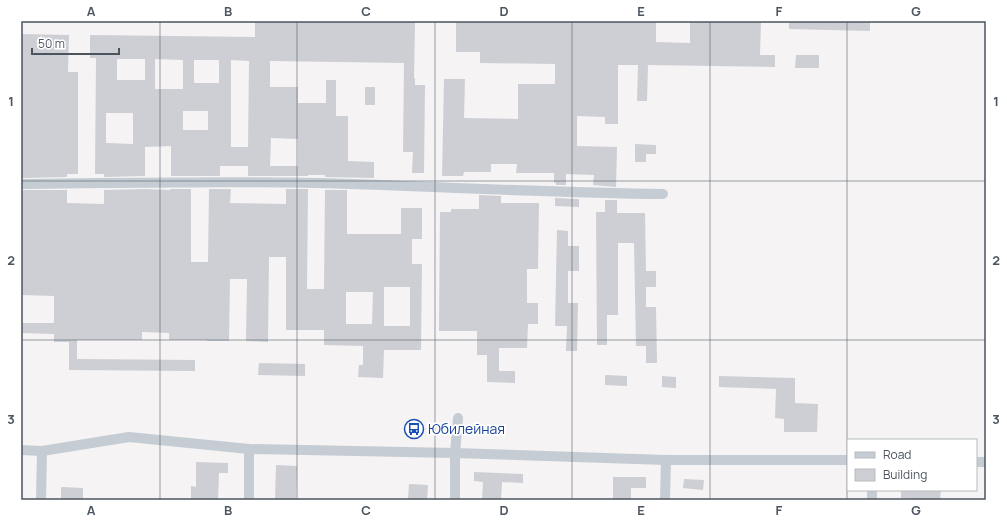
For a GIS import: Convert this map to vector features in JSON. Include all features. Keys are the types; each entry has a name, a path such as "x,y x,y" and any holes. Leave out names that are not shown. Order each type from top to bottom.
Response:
{"street":[{"path":"21,184 318,183 663,194"},
{"path":"455,500 455,453 458,418"},
{"path":"21,450 42,452 129,437 249,449 455,453 666,460 847,460"},
{"path":"249,449 249,500"},
{"path":"41,500 42,452"},
{"path":"665,500 666,460"}],"building":[{"path":"255,21 415,21 415,85 425,85 424,173 412,173 413,152 403,152 404,63 270,61 270,87 298,87 298,103 326,103 326,80 336,80 336,116 348,116 348,161 374,162 374,178 325,177 325,175 248,176 248,166 220,166 220,176 171,176 171,146 145,147 145,176 104,177 104,174 95,174 96,58 90,58 90,35 255,37","holes":["117,59 145,59 145,80 117,80","155,59 183,60 183,89 155,89","194,60 219,60 219,83 194,83","231,60 249,61 248,147 231,147","183,111 208,111 208,130 183,130","106,113 133,113 133,144 106,143","271,138 298,139 298,166 270,166"]},
{"path":"456,21 656,21 656,42 690,43 690,21 761,21 760,55 775,55 775,67 648,65 647,101 637,101 638,65 618,65 618,124 605,124 605,117 577,116 577,146 617,147 616,187 593,185 594,175 566,174 566,185 556,185 556,183 554,183 554,173 516,173 517,164 491,164 491,172 464,172 463,176 442,176 444,79 465,79 464,118 518,119 518,84 555,84 555,64 480,63 480,52 456,52"},
{"path":"789,21 870,21 870,31 789,29"},
{"path":"21,34 69,35 68,72 78,72 78,174 67,174 67,177 21,178"},
{"path":"796,55 819,55 819,68 795,68"},
{"path":"365,87 375,87 375,105 365,105"},
{"path":"635,144 656,145 656,154 646,154 646,162 635,162"},
{"path":"191,189 191,262 208,262 209,189 231,189 230,203 286,204 286,189 308,189 307,289 324,289 325,190 347,190 347,234 401,234 401,208 422,208 422,239 412,239 412,264 422,264 421,350 384,350 383,378 358,377 359,365 363,365 363,346 324,345 324,330 286,330 286,257 269,257 268,342 246,341 247,279 230,279 229,341 169,340 169,333 142,332 142,340 77,340 77,359 195,360 195,371 69,370 69,342 54,342 54,334 21,333 21,323 54,323 54,296 21,295 21,190 67,190 67,203 104,204 104,190","holes":["384,287 410,287 410,326 384,326","346,292 373,292 372,324 346,324"]},
{"path":"479,195 501,196 501,203 539,203 538,269 527,269 527,303 538,303 538,324 528,324 527,348 499,348 499,371 515,371 515,383 487,382 487,355 477,355 477,331 439,331 440,212 451,212 451,209 479,209"},
{"path":"555,198 579,199 579,207 555,206"},
{"path":"605,200 617,200 617,213 645,213 646,271 656,271 656,287 646,287 646,307 656,307 657,363 646,363 646,346 636,346 634,243 618,243 618,315 607,315 607,345 597,345 596,212 605,212"},
{"path":"557,230 568,231 568,246 579,246 579,271 568,271 568,303 578,303 577,351 566,351 567,326 555,326"},
{"path":"259,363 305,364 305,376 258,375"},
{"path":"605,375 627,376 627,386 605,385"},
{"path":"662,376 676,377 676,388 662,387"},
{"path":"719,376 795,378 795,403 818,404 817,432 784,432 784,419 775,418 776,389 719,387"},
{"path":"196,462 228,463 228,473 219,473 218,500 191,500 191,486 196,487"},
{"path":"276,465 297,466 296,500 275,500"},
{"path":"474,472 523,474 523,483 502,482 501,500 482,500 483,482 474,481"},
{"path":"613,477 646,477 646,488 631,488 631,500 613,500"},
{"path":"684,479 704,480 703,490 683,488"},
{"path":"409,484 428,485 427,500 408,500"},
{"path":"61,487 83,488 83,500 61,500"},
{"path":"901,491 941,491 940,500 901,498"}],"place":[{"name":"Юбилейная","path":"414,429"}]}
